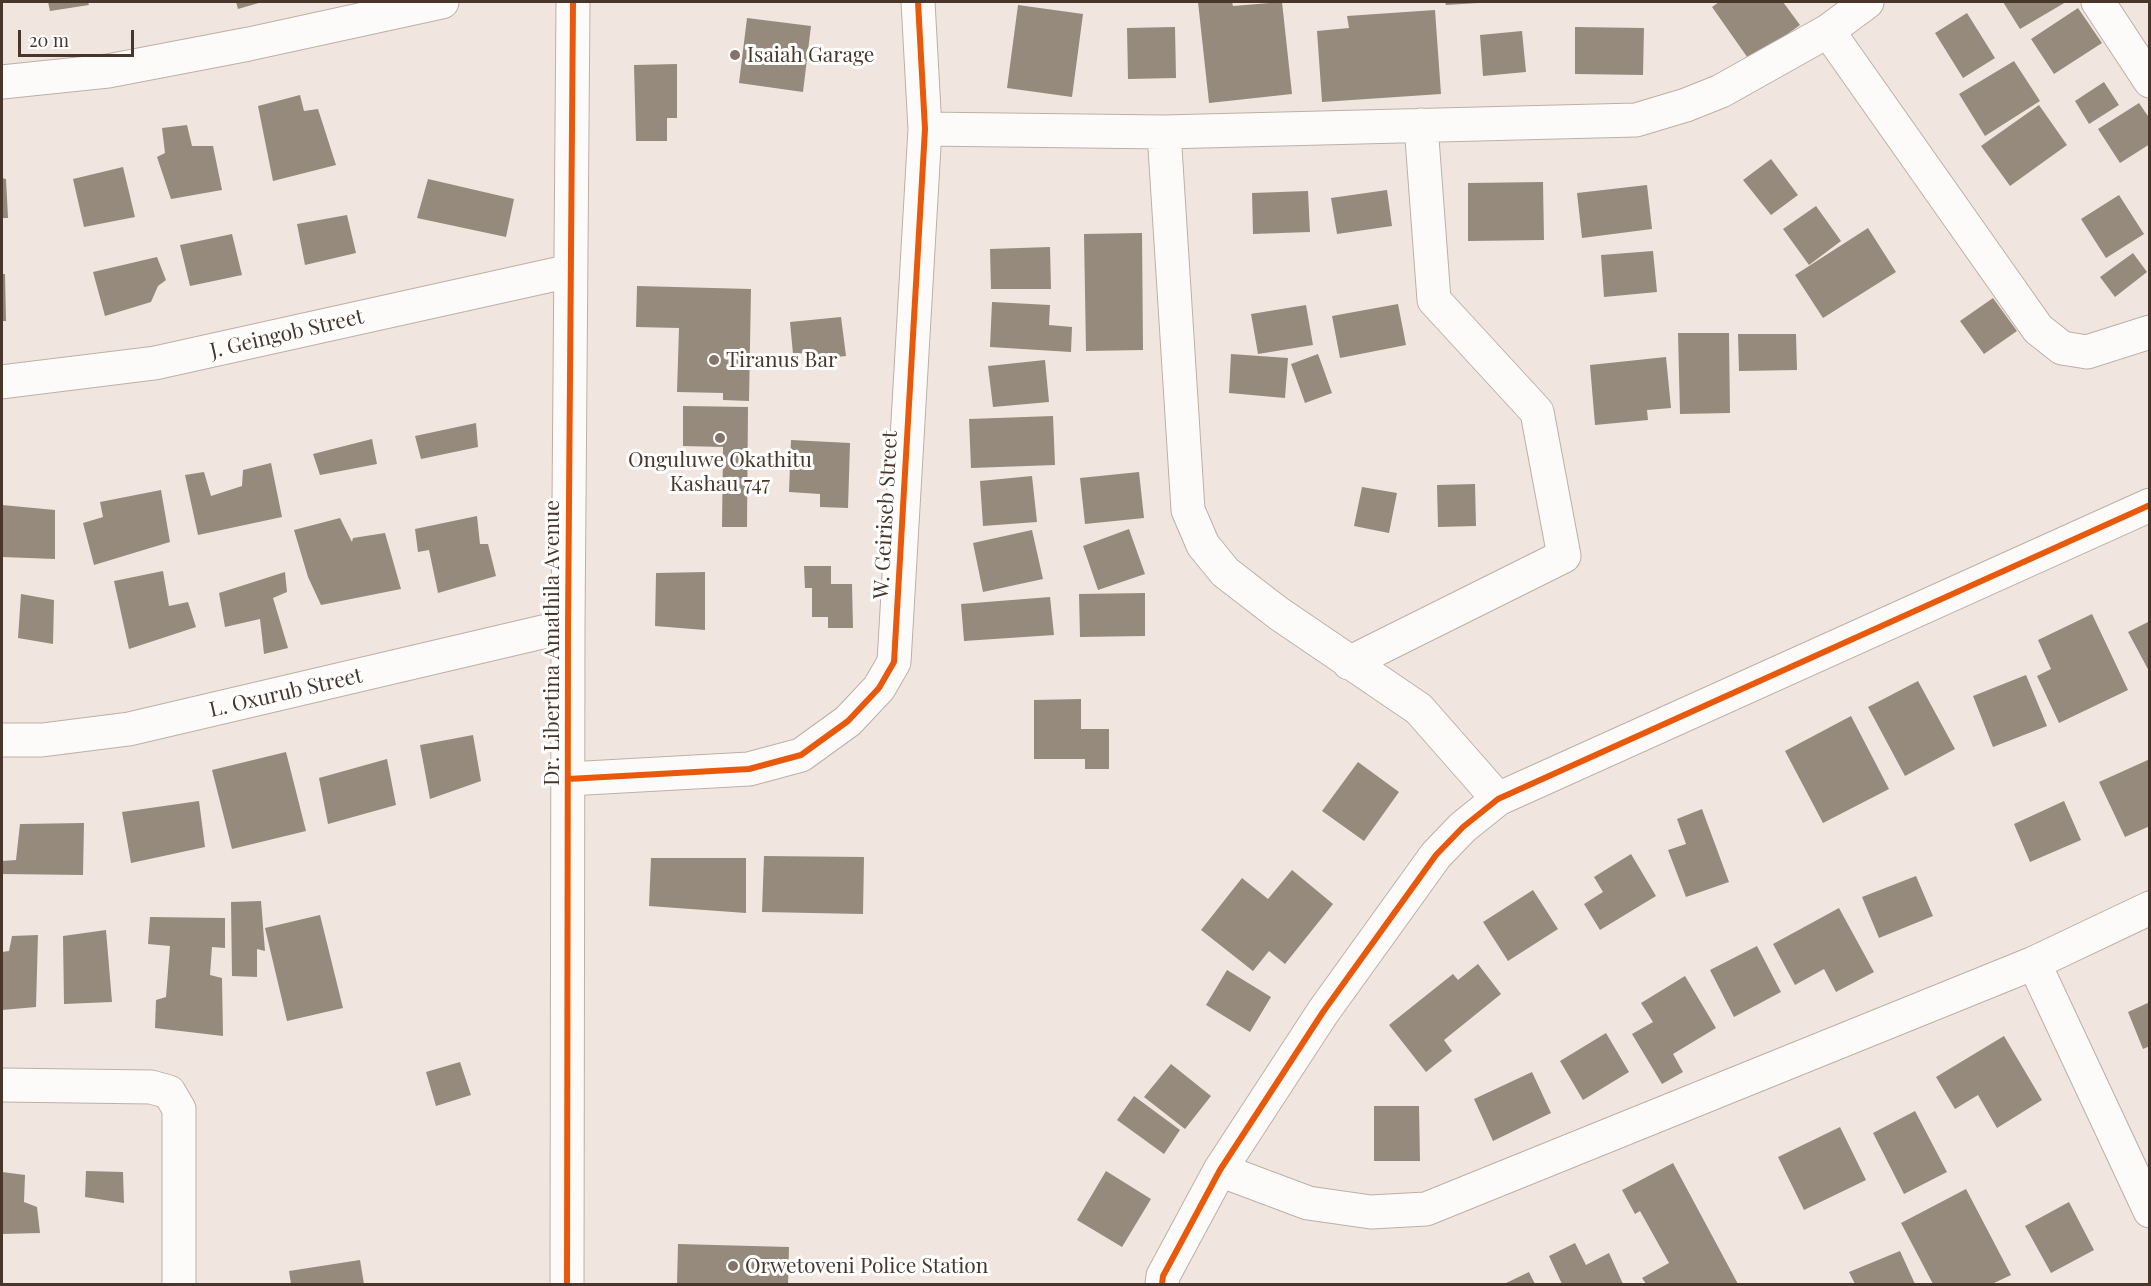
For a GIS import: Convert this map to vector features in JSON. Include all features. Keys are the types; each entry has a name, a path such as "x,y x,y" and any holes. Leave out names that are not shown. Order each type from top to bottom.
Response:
{"street":[{"path":"2,82 120,69 249,44 442,2"},
{"name":"Dr. Libertina Amathila Avenue","path":"567,1284 568,626 573,2"},
{"name":"W. Geiriseb Street","path":"568,779 749,769 801,756 848,721 879,688 894,662 925,129 918,2"},
{"path":"925,129 1164,132 1636,120 1686,105 1721,91 1828,31 1867,2"},
{"path":"2098,2 2150,81"},
{"path":"1828,31 2038,329 2062,348 2087,352 2150,332"},
{"path":"1349,663 1563,556 1537,412 1434,300 1421,126"},
{"path":"1164,132 1188,510 1203,545 1225,572 1278,613 1419,709 1498,799"},
{"name":"J. Geingob Street","path":"2,382 155,363 570,271"},
{"path":"1162,1284 1163,1276 1220,1170 1323,1012 1436,855 1463,827 1498,799 2150,505"},
{"name":"L. Oxurub Street","path":"2,740 42,740 129,729 568,626"},
{"path":"1220,1170 1308,1203 1371,1212 1426,1209 2034,963 2150,908"},
{"path":"2034,963 2150,1211"},
{"path":"2,1084 151,1087 169,1092 179,1108 179,1284"}],"building":[{"path":"48,2 88,2 89,5 50,11"},
{"path":"236,2 262,2 238,9"},
{"path":"1198,2 1232,2 1233,6 1282,2 1292,94 1209,103"},
{"path":"1445,2 1477,2 1478,3 1446,5"},
{"path":"1719,2 1783,2 1800,25 1750,61 1712,7"},
{"path":"2003,2 2066,2 2020,29"},
{"path":"1018,5 1083,14 1072,97 1007,88"},
{"path":"2078,8 2102,43 2054,74 2031,39"},
{"path":"1435,10 1441,94 1322,102 1317,31 1349,28 1347,16"},
{"path":"1967,13 1995,58 1963,78 1935,33"},
{"path":"747,18 811,26 803,92 739,83"},
{"path":"1175,27 1176,78 1128,79 1127,28"},
{"path":"1575,27 1644,28 1643,75 1575,74"},
{"path":"1522,31 1526,72 1483,76 1480,35"},
{"path":"2014,61 2040,101 1985,136 1959,94"},
{"path":"677,64 677,118 667,118 667,141 636,141 634,65"},
{"path":"2104,82 2119,105 2089,124 2075,101"},
{"path":"300,95 304,111 318,109 336,165 273,181 258,106"},
{"path":"2139,103 2150,119 2150,144 2120,163 2098,129"},
{"path":"2039,105 2067,145 2010,186 1981,146"},
{"path":"187,125 192,146 213,146 222,190 171,199 157,157 165,153 162,128"},
{"path":"1771,159 1798,195 1771,215 1743,180"},
{"path":"123,167 135,217 84,227 73,179"},
{"path":"2,178 6,179 8,218 2,218"},
{"path":"428,179 514,199 506,237 417,218"},
{"path":"1543,182 1544,240 1468,241 1468,183"},
{"path":"1647,185 1652,229 1582,238 1577,193"},
{"path":"1387,190 1392,226 1337,234 1331,198"},
{"path":"1308,191 1310,232 1253,234 1252,193"},
{"path":"2119,195 2144,234 2106,258 2081,219"},
{"path":"1816,206 1841,241 1809,265 1783,229"},
{"path":"347,215 356,253 305,265 297,224"},
{"path":"1868,228 1896,272 1823,318 1795,275"},
{"path":"1142,233 1143,350 1086,351 1084,234"},
{"path":"232,234 242,275 190,286 180,245"},
{"path":"1050,247 1051,289 991,289 990,249"},
{"path":"1653,251 1657,292 1604,297 1601,255"},
{"path":"2133,253 2147,272 2115,297 2100,277"},
{"path":"157,257 166,280 158,286 151,302 105,316 93,272"},
{"path":"2,274 5,274 6,321 2,321"},
{"name":"Tiranus Bar","path":"637,286 751,289 749,401 723,400 723,393 677,392 679,328 636,327"},
{"path":"1993,298 2017,331 1984,354 1960,321"},
{"path":"992,302 1050,305 1049,325 1072,327 1071,352 990,347"},
{"path":"1398,304 1406,345 1340,358 1332,316"},
{"path":"1306,305 1313,345 1258,354 1251,314"},
{"path":"841,317 846,356 817,359 817,352 793,354 790,322"},
{"path":"1678,333 1729,333 1730,413 1680,414"},
{"path":"1738,334 1796,334 1797,370 1739,371"},
{"path":"1231,354 1288,358 1285,398 1229,393"},
{"path":"1318,354 1332,393 1305,403 1291,364"},
{"path":"1666,357 1671,408 1647,410 1648,420 1595,425 1590,365"},
{"path":"1045,360 1049,402 993,407 988,366"},
{"path":"683,406 748,407 747,527 722,527 723,447 683,446"},
{"path":"1053,416 1055,465 971,468 969,419"},
{"path":"476,423 478,447 421,459 415,436"},
{"path":"372,439 377,464 320,475 313,454"},
{"path":"791,440 850,443 848,508 820,507 820,494 789,492"},
{"path":"271,463 282,517 198,535 185,475 204,472 211,496 242,486 243,470"},
{"path":"1139,472 1144,518 1085,524 1080,478"},
{"path":"1032,476 1037,522 983,526 980,481"},
{"path":"1475,484 1476,526 1438,527 1437,485"},
{"path":"1362,487 1397,493 1389,533 1354,526"},
{"path":"161,490 170,542 94,565 83,523 103,517 100,502"},
{"path":"2,505 55,510 55,559 2,557"},
{"path":"477,516 480,544 488,544 496,576 438,593 429,550 418,552 415,529"},
{"path":"340,518 352,542 353,538 385,533 401,589 321,605 308,577 294,530"},
{"path":"1129,529 1145,574 1098,590 1083,546"},
{"path":"1032,530 1043,579 983,592 973,543"},
{"path":"804,566 831,566 831,584 852,584 853,628 828,628 828,617 812,617 812,588 805,588"},
{"path":"163,571 169,606 188,602 196,627 129,649 114,581"},
{"path":"285,572 287,592 273,598 288,648 264,654 260,619 225,627 219,593"},
{"path":"705,572 705,630 655,626 656,573"},
{"path":"1145,593 1145,636 1080,637 1079,594"},
{"path":"21,594 54,600 53,644 18,638"},
{"path":"1050,597 1054,635 964,641 961,604"},
{"path":"2092,614 2128,690 2059,723 2037,676 2051,669 2038,640"},
{"path":"2150,621 2150,673 2128,632"},
{"path":"2026,675 2047,726 1993,747 1973,696"},
{"path":"1918,681 1955,749 1905,776 1868,707"},
{"path":"1081,699 1081,729 1109,729 1109,769 1085,769 1085,759 1034,759 1034,700"},
{"path":"1851,716 1889,789 1823,823 1785,751"},
{"path":"473,735 481,781 430,799 420,745"},
{"path":"286,752 306,831 232,849 212,770"},
{"path":"387,759 396,805 328,824 319,778"},
{"path":"2150,759 2150,826 2125,837 2099,782"},
{"path":"1358,762 1399,792 1364,841 1322,811"},
{"path":"199,801 205,847 131,863 122,812"},
{"path":"2064,801 2081,840 2030,862 2014,824"},
{"path":"1702,809 1729,882 1686,897 1668,850 1686,844 1677,819"},
{"path":"84,823 83,875 2,874 2,861 16,860 20,824"},
{"path":"1631,854 1656,896 1600,930 1584,904 1603,892 1594,877"},
{"path":"764,856 864,857 863,914 762,912"},
{"path":"651,858 746,858 746,913 649,906"},
{"path":"1292,870 1333,904 1285,964 1269,951 1253,971 1201,930 1242,878 1268,899"},
{"path":"1916,876 1933,916 1879,938 1862,897"},
{"path":"1533,890 1558,929 1508,961 1483,922"},
{"path":"261,901 265,951 257,949 257,977 232,976 231,902"},
{"path":"1839,908 1874,972 1836,992 1824,969 1795,985 1773,944"},
{"path":"320,915 343,1008 287,1021 265,928"},
{"path":"150,917 225,918 225,948 212,947 210,975 222,978 223,1036 155,1028 156,1000 166,997 170,946 148,944"},
{"path":"106,930 112,1002 64,1004 63,936"},
{"path":"38,935 36,1007 2,1010 2,952 9,951 12,936"},
{"path":"1757,946 1781,992 1734,1017 1710,970"},
{"path":"1478,964 1501,994 1444,1040 1452,1051 1426,1072 1389,1025 1453,974 1458,980"},
{"path":"1227,970 1271,997 1250,1032 1206,1005"},
{"path":"1685,976 1716,1028 1673,1054 1683,1072 1662,1084 1632,1034 1653,1022 1641,1003"},
{"path":"2150,1002 2150,1046 2143,1049 2128,1012"},
{"path":"1606,1033 1629,1072 1583,1100 1560,1061"},
{"path":"2004,1036 2042,1100 1997,1128 1978,1095 1955,1109 1936,1077"},
{"path":"460,1062 471,1095 436,1106 426,1072"},
{"path":"1171,1064 1211,1096 1185,1129 1144,1097"},
{"path":"1532,1072 1551,1113 1493,1141 1474,1099"},
{"path":"1134,1096 1180,1130 1164,1154 1117,1120"},
{"path":"1374,1106 1419,1106 1420,1161 1374,1161"},
{"path":"1915,1111 1947,1172 1904,1194 1873,1133"},
{"path":"1840,1127 1866,1180 1804,1210 1778,1157"},
{"path":"1673,1163 1738,1284 1646,1284 1642,1278 1669,1263 1640,1211 1635,1214 1622,1190"},
{"path":"86,1171 123,1172 124,1203 85,1197"},
{"path":"1106,1171 1151,1199 1122,1247 1077,1220"},
{"path":"2,1172 25,1175 24,1202 37,1207 40,1233 2,1234"},
{"path":"1966,1189 2011,1275 1992,1284 1933,1284 1901,1223"},
{"path":"2069,1202 2094,1250 2051,1273 2025,1226"},
{"path":"1575,1243 1586,1265 1609,1253 1623,1284 1562,1284 1549,1256"},
{"name":"Orwetoveni Police Station","path":"678,1244 789,1247 788,1284 677,1284"},
{"path":"1900,1251 1915,1284 1855,1284 1849,1272"},
{"path":"360,1260 364,1284 291,1284 289,1271"},
{"path":"1529,1272 1535,1284 1504,1284"}],"cycle path":[{"path":"567,1284 568,626 573,2"},
{"path":"568,779 749,769 801,755 848,721 879,688 894,662 925,129 918,2"},
{"path":"1162,1284 1163,1276 1220,1170 1323,1012 1436,855 1463,827 1498,799 2150,505"}],"place":[{"name":"Isaiah Garage","path":"735,55"},
{"name":"Tiranus Bar","path":"714,360"},
{"name":"Onguluwe Okathitu Kashau 747","path":"720,438"},
{"name":"Orwetoveni Police Station","path":"733,1266"}]}
